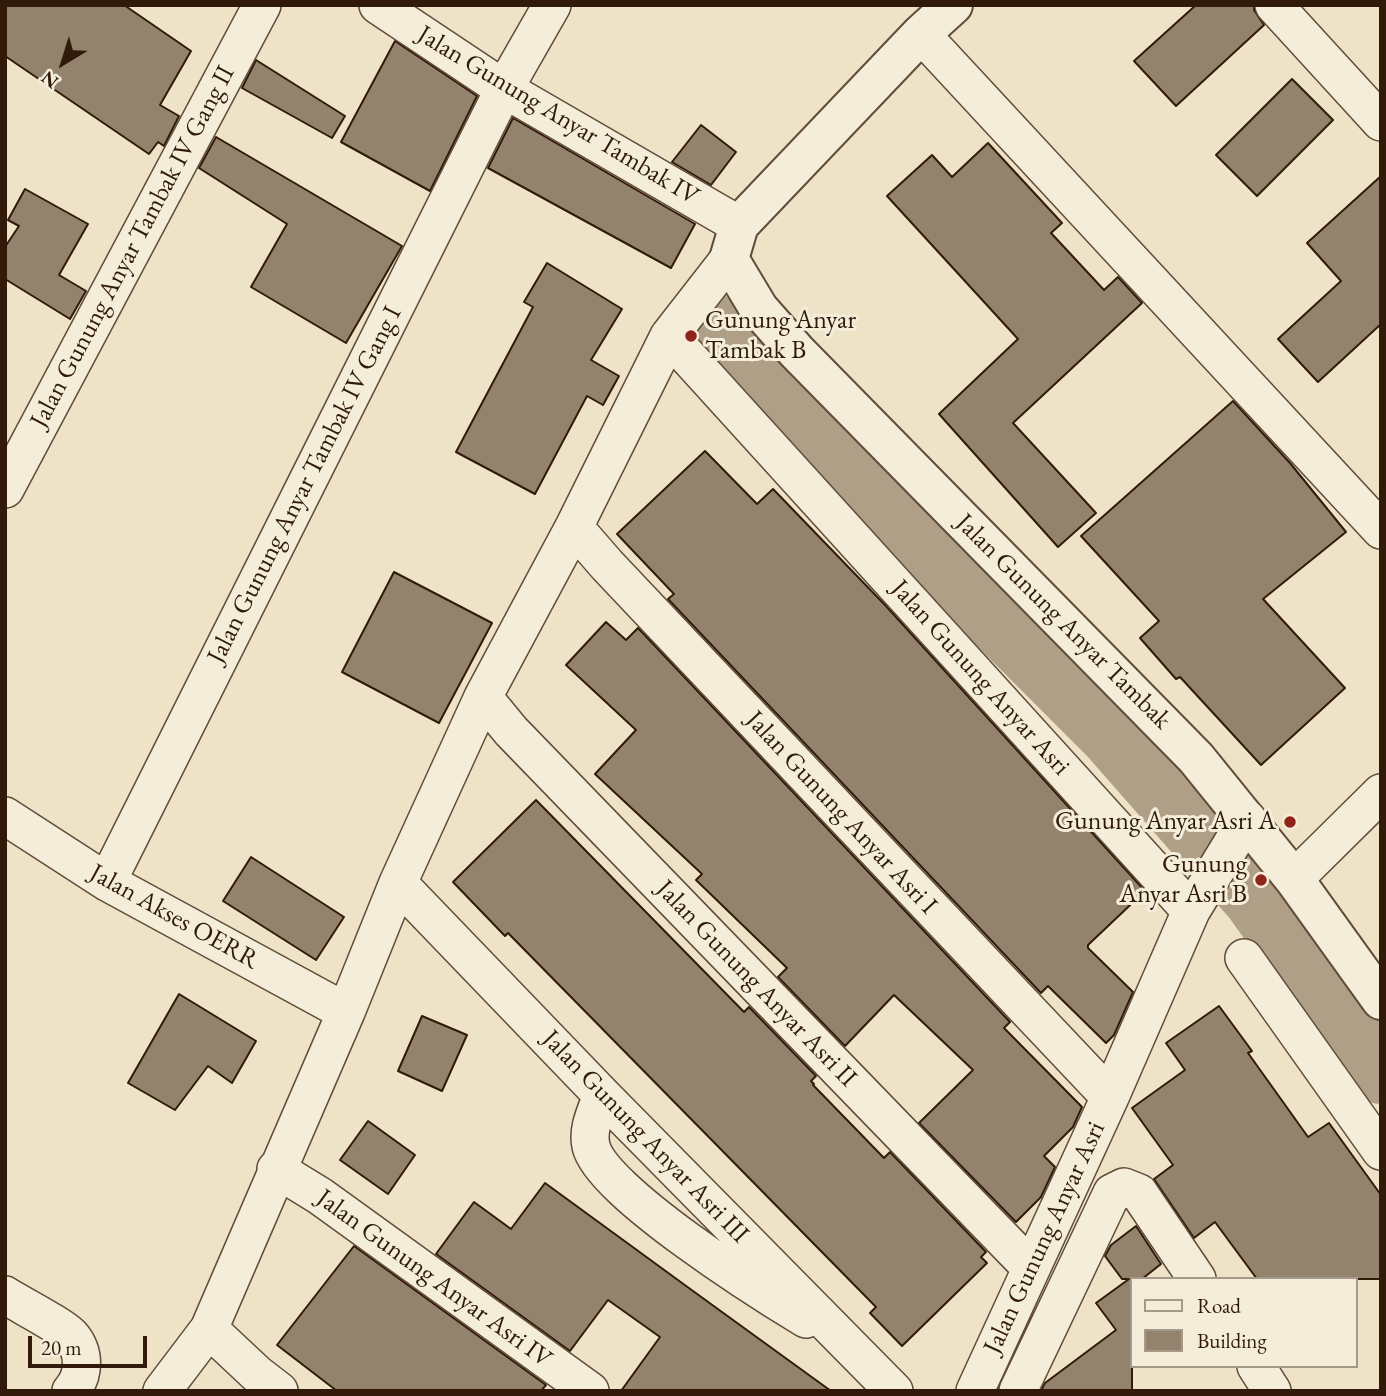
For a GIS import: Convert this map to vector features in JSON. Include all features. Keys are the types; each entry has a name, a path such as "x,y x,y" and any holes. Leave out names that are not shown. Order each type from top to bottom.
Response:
{"street":[{"name":"Jalan Gunung Anyar Tambak IV Gang II","path":"5,489 262,5"},
{"name":"Jalan Gunung Anyar Tambak IV","path":"377,5 734,242"},
{"name":"Jalan Gunung Anyar Tambak IV Gang I","path":"107,882 504,89 552,5"},
{"path":"162,1391 209,1329 346,1012 398,883 483,697 574,527 669,337 734,242 922,34 953,5"},
{"path":"1274,5 1381,122"},
{"path":"922,34 1381,530"},
{"name":"Jalan Gunung Anyar Tambak","path":"734,242 759,309 797,352 1196,758 1237,835 1293,879 1381,1000"},
{"name":"Jalan Gunung Anyar Asri","path":"669,337 1195,904"},
{"name":"Jalan Gunung Anyar Asri I","path":"574,527 1110,1097"},
{"name":"Jalan Gunung Anyar Asri II","path":"483,697 511,731 1031,1268"},
{"path":"1293,879 1381,793"},
{"name":"Jalan Akses OERR","path":"5,816 107,882 346,1012"},
{"name":"Jalan Gunung Anyar Asri","path":"975,1391 1195,904 1237,835"},
{"name":"Jalan Gunung Anyar Asri III","path":"398,883 602,1095 894,1391"},
{"path":"1244,958 1381,1151"},
{"path":"602,1095 589,1132 591,1148 599,1163 634,1199 740,1279 854,1349"},
{"name":"Jalan Gunung Anyar Asri IV","path":"276,1169 320,1196 590,1391"},
{"path":"1018,1391 1112,1193 1124,1187 1139,1193 1196,1277"},
{"path":"5,1295 71,1336 83,1360 79,1382 71,1391"},
{"path":"209,1329 279,1391"},
{"path":"1256,1368 1272,1391"}],"building":[{"path":"5,5 124,5 191,51 160,105 179,116 164,146 158,142 149,154 5,56"},
{"path":"1196,5 1254,5 1254,10 1264,25 1176,106 1134,61"},
{"path":"395,41 477,96 430,191 341,142"},
{"path":"256,60 345,116 332,138 242,88"},
{"path":"1292,79 1333,120 1257,196 1216,155"},
{"path":"513,118 695,224 671,268 488,168"},
{"path":"701,125 736,152 711,185 672,162"},
{"path":"216,137 402,246 346,343 251,287 287,224 199,168"},
{"path":"988,143 1062,223 1051,233 1104,290 1118,277 1142,303 1013,423 1096,513 1058,547 939,414 1018,339 887,196 932,155 952,177"},
{"path":"1381,176 1381,324 1318,382 1278,339 1341,281 1307,243"},
{"path":"25,189 88,224 59,275 86,291 70,319 5,279 5,247 19,226 8,220"},
{"path":"547,263 622,309 591,360 619,376 603,405 587,396 535,494 456,452 533,307 524,302"},
{"path":"1233,401 1290,463 1346,532 1263,599 1345,688 1261,765 1180,677 1176,679 1140,638 1159,621 1081,536"},
{"path":"705,451 757,504 773,489 885,605 1145,891 1088,945 1133,992 1114,1035 1106,1043 1048,986 1041,993 668,599 674,594 617,534"},
{"path":"394,572 492,623 439,723 342,672"},
{"path":"606,622 626,640 638,628 1010,1022 1004,1028 1082,1107 1073,1127 1044,1156 1055,1167 1041,1197 1016,1222 919,1123 973,1070 894,995 845,1046 778,977 787,968 696,880 702,874 595,774 636,730 566,665"},
{"path":"536,800 744,1012 749,1007 816,1076 811,1081 813,1085 884,1158 890,1152 986,1252 981,1257 987,1263 902,1346 870,1313 876,1307 508,933 505,936 453,882"},
{"path":"251,857 344,917 316,960 223,901"},
{"path":"179,994 256,1041 232,1083 208,1066 175,1110 128,1083"},
{"path":"1219,1006 1252,1051 1248,1053 1308,1137 1329,1123 1381,1195 1381,1279 1256,1277 1215,1222 1194,1238 1154,1179 1173,1165 1132,1108 1185,1070 1166,1043"},
{"path":"422,1016 467,1035 442,1091 398,1071"},
{"path":"368,1121 415,1155 388,1194 340,1160"},
{"path":"545,1183 831,1391 621,1391 660,1337 608,1300 570,1351 436,1254 474,1202 511,1229"},
{"path":"1136,1226 1161,1264 1145,1277 1130,1277 1132,1391 1041,1391 1045,1383 1116,1330 1096,1303 1129,1279 1122,1279 1105,1256 1111,1245"},
{"path":"354,1246 546,1385 541,1391 337,1391 277,1345"}],"waterway":[{"path":"702,323 1113,731 1258,896 1381,1068"}],"place":[{"name":"Gunung Anyar Tambak B","path":"691,336"},
{"name":"Gunung Anyar Asri A","path":"1290,822"},
{"name":"Gunung Anyar Asri B","path":"1261,880"}]}
